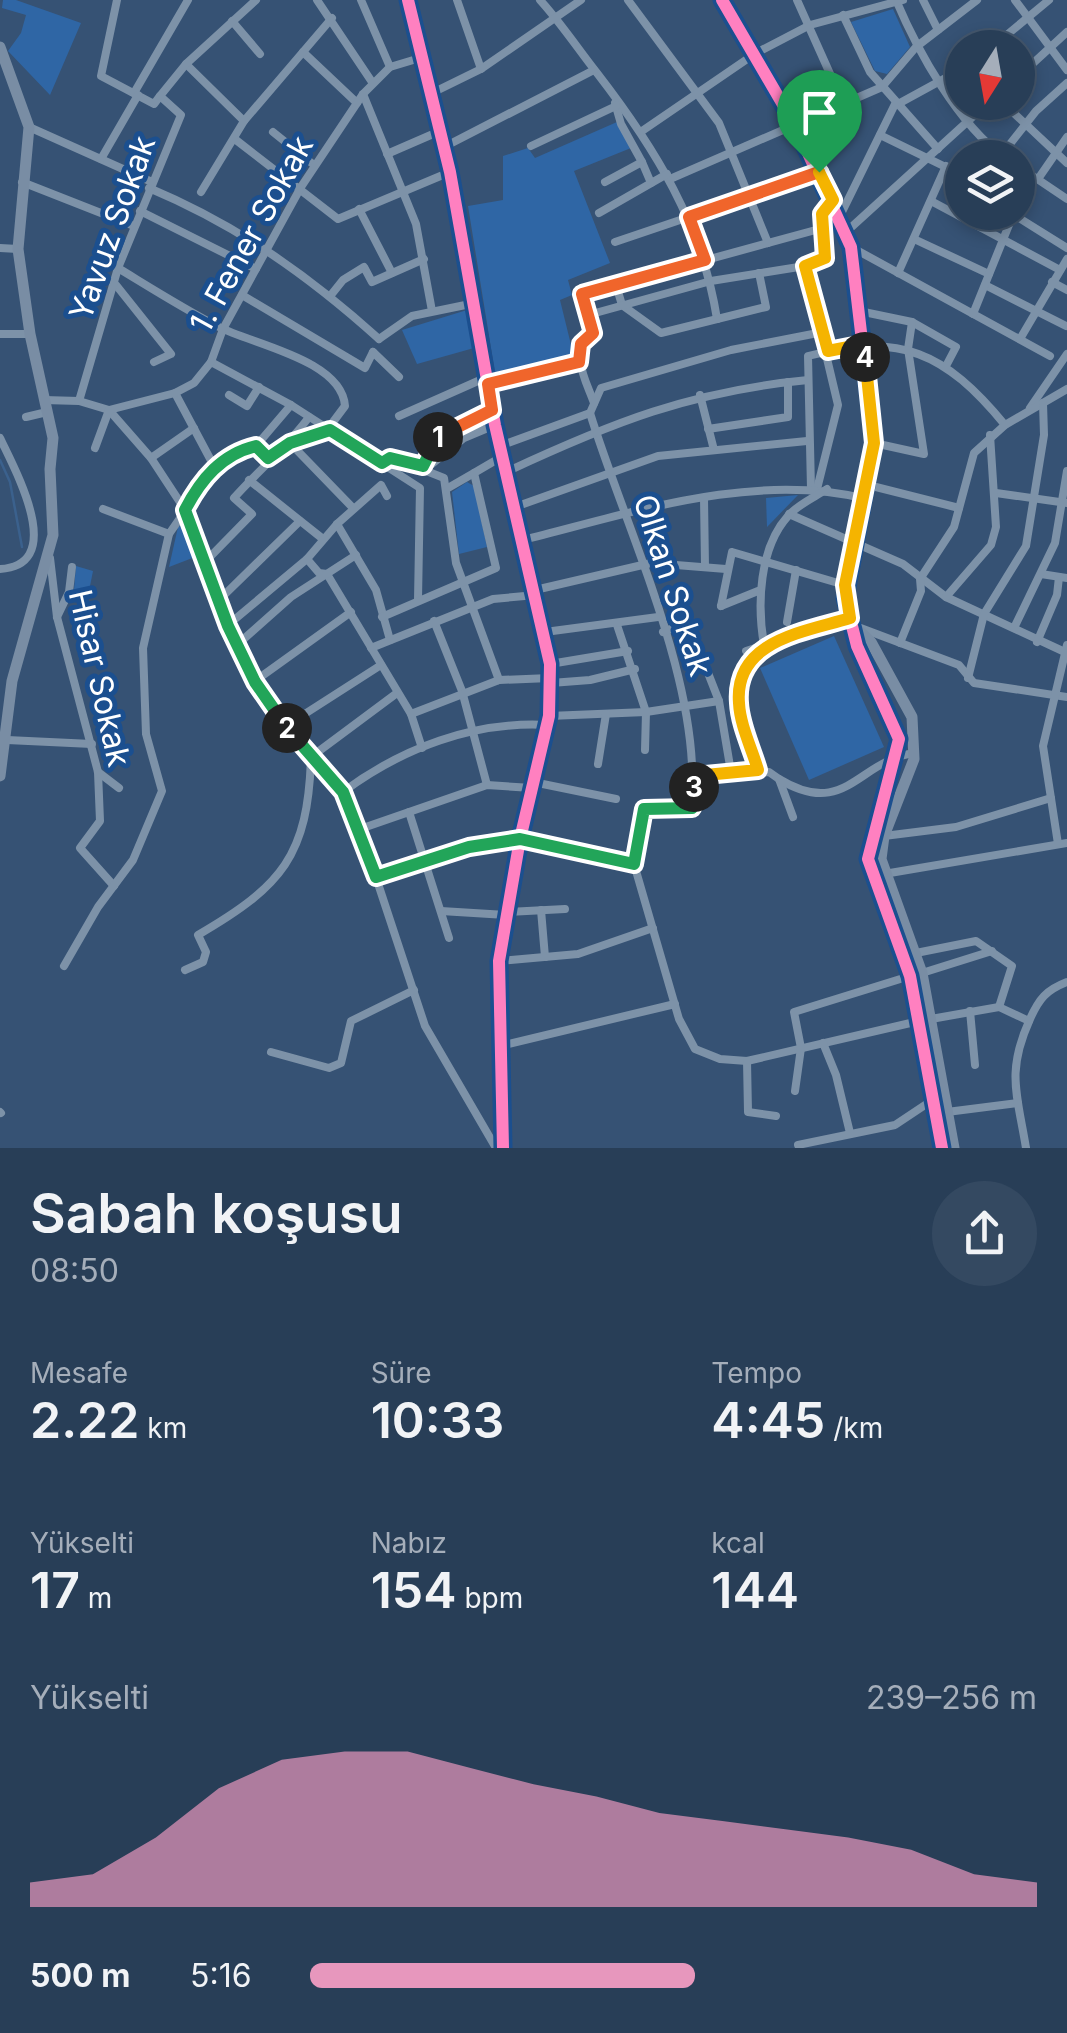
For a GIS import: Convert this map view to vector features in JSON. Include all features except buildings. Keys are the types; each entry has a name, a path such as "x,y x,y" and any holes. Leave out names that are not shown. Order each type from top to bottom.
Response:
{"street":[{"path":"117,0 101,76 154,104 160,96"},
{"path":"101,159 188,0"},
{"path":"317,0 372,82"},
{"path":"362,0 390,67"},
{"path":"408,0 450,172 494,425 550,664 548,720 520,839 500,961 503,1148"},
{"path":"457,0 481,69"},
{"path":"540,0 642,131 668,176 705,260 717,319"},
{"path":"430,94 481,69 581,0"},
{"path":"628,0 699,92 734,153 768,243"},
{"path":"722,0 796,127 833,200 850,247 874,443 866,499 845,585 858,646 898,730 898,755 874,827 868,859 916,974"},
{"path":"797,0 844,104"},
{"path":"862,0 867,12"},
{"path":"923,0 938,30"},
{"path":"599,213 652,182 734,153 882,88 916,47 977,0"},
{"path":"1015,0 1067,70"},
{"path":"1014,30 1049,0"},
{"name":"Yavuz Sokak","path":"78,401 118,268 181,115 160,96 186,64 252,1"},
{"path":"642,131 756,53 810,25 898,1 916,47 944,82 967,122 985,140"},
{"path":"843,15 870,72 938,149"},
{"path":"201,192 244,121 332,18"},
{"path":"232,21 260,54"},
{"path":"1035,61 1067,32"},
{"path":"0,47 29,127 21,182 18,249 30,334 53,438 50,558 12,681 0,776"},
{"path":"303,52 357,103"},
{"name":"1. Fener Sokak","path":"109,410 175,393 194,383 211,362 223,329 300,187 363,94 390,67 420,58"},
{"path":"186,64 244,121"},
{"path":"444,147 594,70"},
{"path":"840,216 897,103 944,82"},
{"path":"1014,140 1067,83"},
{"path":"363,94 402,189 424,259 432,312"},
{"path":"531,146 615,101"},
{"path":"615,101 652,182"},
{"path":"1018,120 1067,163"},
{"path":"846,232 967,122"},
{"path":"29,127 101,159 268,248 379,339"},
{"path":"387,154 440,131"},
{"path":"273,132 314,165"},
{"path":"880,135 945,166"},
{"path":"1038,180 1067,137"},
{"path":"236,140 338,219 450,172"},
{"path":"606,182 642,162"},
{"path":"898,273 945,168"},
{"path":"615,242 819,172"},
{"path":"1035,178 1067,199"},
{"path":"21,182 134,226"},
{"path":"588,315 711,281 805,266 825,258 822,214 833,200"},
{"path":"930,201 1060,270"},
{"path":"359,209 392,273"},
{"path":"140,211 256,269"},
{"path":"399,416 488,380 579,362 581,344 593,333 582,294 823,228"},
{"path":"1035,228 1067,248"},
{"path":"974,314 1006,230"},
{"path":"914,238 989,274"},
{"path":"850,247 1050,356"},
{"path":"0,248 18,249"},
{"path":"330,295 342,280 364,267 372,282 424,259"},
{"path":"1020,340 1067,259"},
{"path":"758,770 738,704 740,678 764,645 758,591 776,533 789,514 818,489 838,405 805,266"},
{"path":"118,268 223,329 270,344 325,374 346,401 330,430 290,443 268,458 234,498 252,514 204,563"},
{"path":"616,285 622,305 661,333 766,306 759,273"},
{"path":"1052,282 1067,290"},
{"path":"116,285 171,354 154,362"},
{"path":"985,285 1066,326"},
{"path":"242,294 365,368 379,339 395,325 475,303"},
{"path":"859,311 912,322 956,346 946,366"},
{"path":"874,443 924,454 908,349 912,322"},
{"path":"448,488 501,451 592,408 600,388 731,350 822,332"},
{"path":"0,334 30,334"},
{"path":"818,489 807,441 808,356 864,344 908,349 946,366 978,392 1005,425"},
{"path":"372,352 399,377"},
{"path":"1027,411 1067,354"},
{"path":"211,362 309,416 420,488 418,600"},
{"name":"Olkan Sokak","path":"579,362 596,430 686,708 695,776"},
{"path":"506,472 596,430 700,395 808,380"},
{"path":"708,429 788,417 788,382"},
{"path":"228,395 247,406 259,386"},
{"path":"900,643 921,591 920,580 949,538 972,458 1005,425 1067,389"},
{"path":"175,393 215,468"},
{"path":"700,395 714,450"},
{"path":"26,416 46,406 78,401 109,410 151,458 185,510 217,602 255,682 286,726 343,792 360,829 414,990 452,1079 496,1148"},
{"path":"968,678 984,614 1026,546 1044,434 1044,402"},
{"path":"64,966 69,951 133,860 162,792 146,734 145,629 169,534 215,468 256,446 290,405"},
{"path":"95,448 109,410"},
{"path":"425,467 436,438 492,410"},
{"path":"290,443 309,416"},
{"path":"425,467 464,438 494,425"},
{"path":"151,458 194,428"},
{"path":"946,597 991,545 996,528 990,436"},
{"path":"0,438 23,488 34,534 33,550 24,561 0,569"},
{"path":"515,507 658,456 807,441"},
{"path":"290,443 353,508"},
{"path":"256,446 268,458"},
{"path":"382,463 390,458 425,467 444,478 462,581 499,680"},
{"path":"1014,628 1055,543 1067,471"},
{"path":"382,617 496,568 474,473"},
{"path":"250,480 323,539"},
{"path":"868,484 959,508"},
{"path":"228,626 307,559 353,508 382,485 387,496"},
{"path":"524,540 704,498 818,489 866,499"},
{"path":"996,493 1063,502"},
{"path":"704,498 705,567"},
{"path":"103,510 169,534"},
{"path":"789,514 903,564 946,597 1037,642 1065,650 1042,746 1063,844 884,874"},
{"path":"217,602 300,521"},
{"path":"337,524 376,590 390,640"},
{"path":"758,591 721,606 732,552 845,585"},
{"path":"238,644 291,597 356,556"},
{"name":"Hisar Sokak","path":"50,558 57,617 98,772 100,821 80,848 114,886"},
{"path":"307,559 319,573 327,574"},
{"path":"370,648 493,599 536,593 641,565 726,569"},
{"path":"57,617 69,592 72,568"},
{"path":"787,622 796,570"},
{"path":"327,574 412,714 422,748"},
{"path":"1037,642 1063,578 1041,574"},
{"path":"255,682 350,612"},
{"path":"545,632 658,617"},
{"path":"434,621 462,691 487,784"},
{"path":"663,632 688,622 720,701 730,772"},
{"path":"852,622 871,642 912,717 915,753 884,836 884,874 916,953 916,974 954,1148"},
{"path":"746,650 852,622 960,666 974,683 1067,697"},
{"path":"617,625 646,712 646,750"},
{"path":"550,664 628,652"},
{"path":"286,726 380,665"},
{"path":"412,714 462,691 499,680 590,680 634,669"},
{"path":"184,970 203,962 206,952 198,935 247,906 279,877 307,816 311,757 397,693"},
{"path":"343,792 376,767 473,729 506,722 646,712 720,701"},
{"path":"598,764 606,714"},
{"path":"7,740 92,744"},
{"path":"915,753 898,755 860,782 829,793 806,793 758,770 695,776 692,808 644,809 634,864 675,1004 695,1048 720,1059 747,1060 1000,1007 1029,1021"},
{"path":"98,772 118,788"},
{"path":"779,779 793,817"},
{"path":"360,829 487,784 532,785 616,800"},
{"path":"884,836 956,827 1051,798"},
{"path":"409,812 449,938"},
{"path":"376,877 469,847 520,839 634,864"},
{"path":"441,911 506,913 565,908"},
{"path":"541,910 545,957"},
{"path":"500,961 578,954 653,928"},
{"path":"916,953 976,941 992,951 1012,966 1000,1007"},
{"path":"795,1091 801,1048 794,1012 992,951"},
{"path":"1026,1148 1013,1062 1042,995 1067,982"},
{"path":"271,1052 330,1068 341,1063 350,1022 414,990"},
{"path":"500,1046 675,1004"},
{"path":"970,1011 976,1065"},
{"path":"925,1020 942,1148"},
{"path":"823,1043 836,1075 850,1133"},
{"path":"747,1060 748,1112 776,1116"},
{"path":"798,1145 895,1126 934,1099"},
{"path":"948,1112 1018,1103"}],"shaded area":[{"path":"3,0 16,0 81,23 50,95 8,51 21,33 26,15 2,8"},
{"path":"893,9 910,47 887,74 875,71 851,22"},
{"path":"617,122 631,148 574,171 610,263 568,280 572,295 560,300 574,357 496,379 468,206 503,200 503,156 528,148 535,158"},
{"path":"467,310 474,348 417,364 402,330"},
{"path":"467,482 474,486 487,547 459,554 452,492"},
{"path":"798,495 767,527 766,498"},
{"path":"183,525 195,557 169,567 178,527"},
{"path":"76,566 93,571 87,601 73,602"},
{"path":"834,636 884,747 809,780 760,668"}],"waterway":[{"path":"0,460 10,482 22,547"}],"cycle path":[{"path":"408,0 450,172 495,425 550,664 549,716 520,839 499,961 503,1148"},
{"path":"722,0 796,127 851,247 874,443 845,598 857,646 899,739 868,859 910,976 942,1148"}],"route":[{"path":"819,172 833,200 822,214 825,258 805,266 828,351 864,344 874,443 845,585 850,618 764,645 740,678 738,704 758,770 695,776 692,808 644,809 634,864 520,839 469,847 376,877 343,792 286,726 255,682 228,626 185,510 195,490 215,468 244,449 256,446 268,458 290,443 330,430 382,463 390,458 423,466 436,438 492,410 488,384 579,362 581,344 593,333 582,294 705,260 689,217 819,172"}]}
